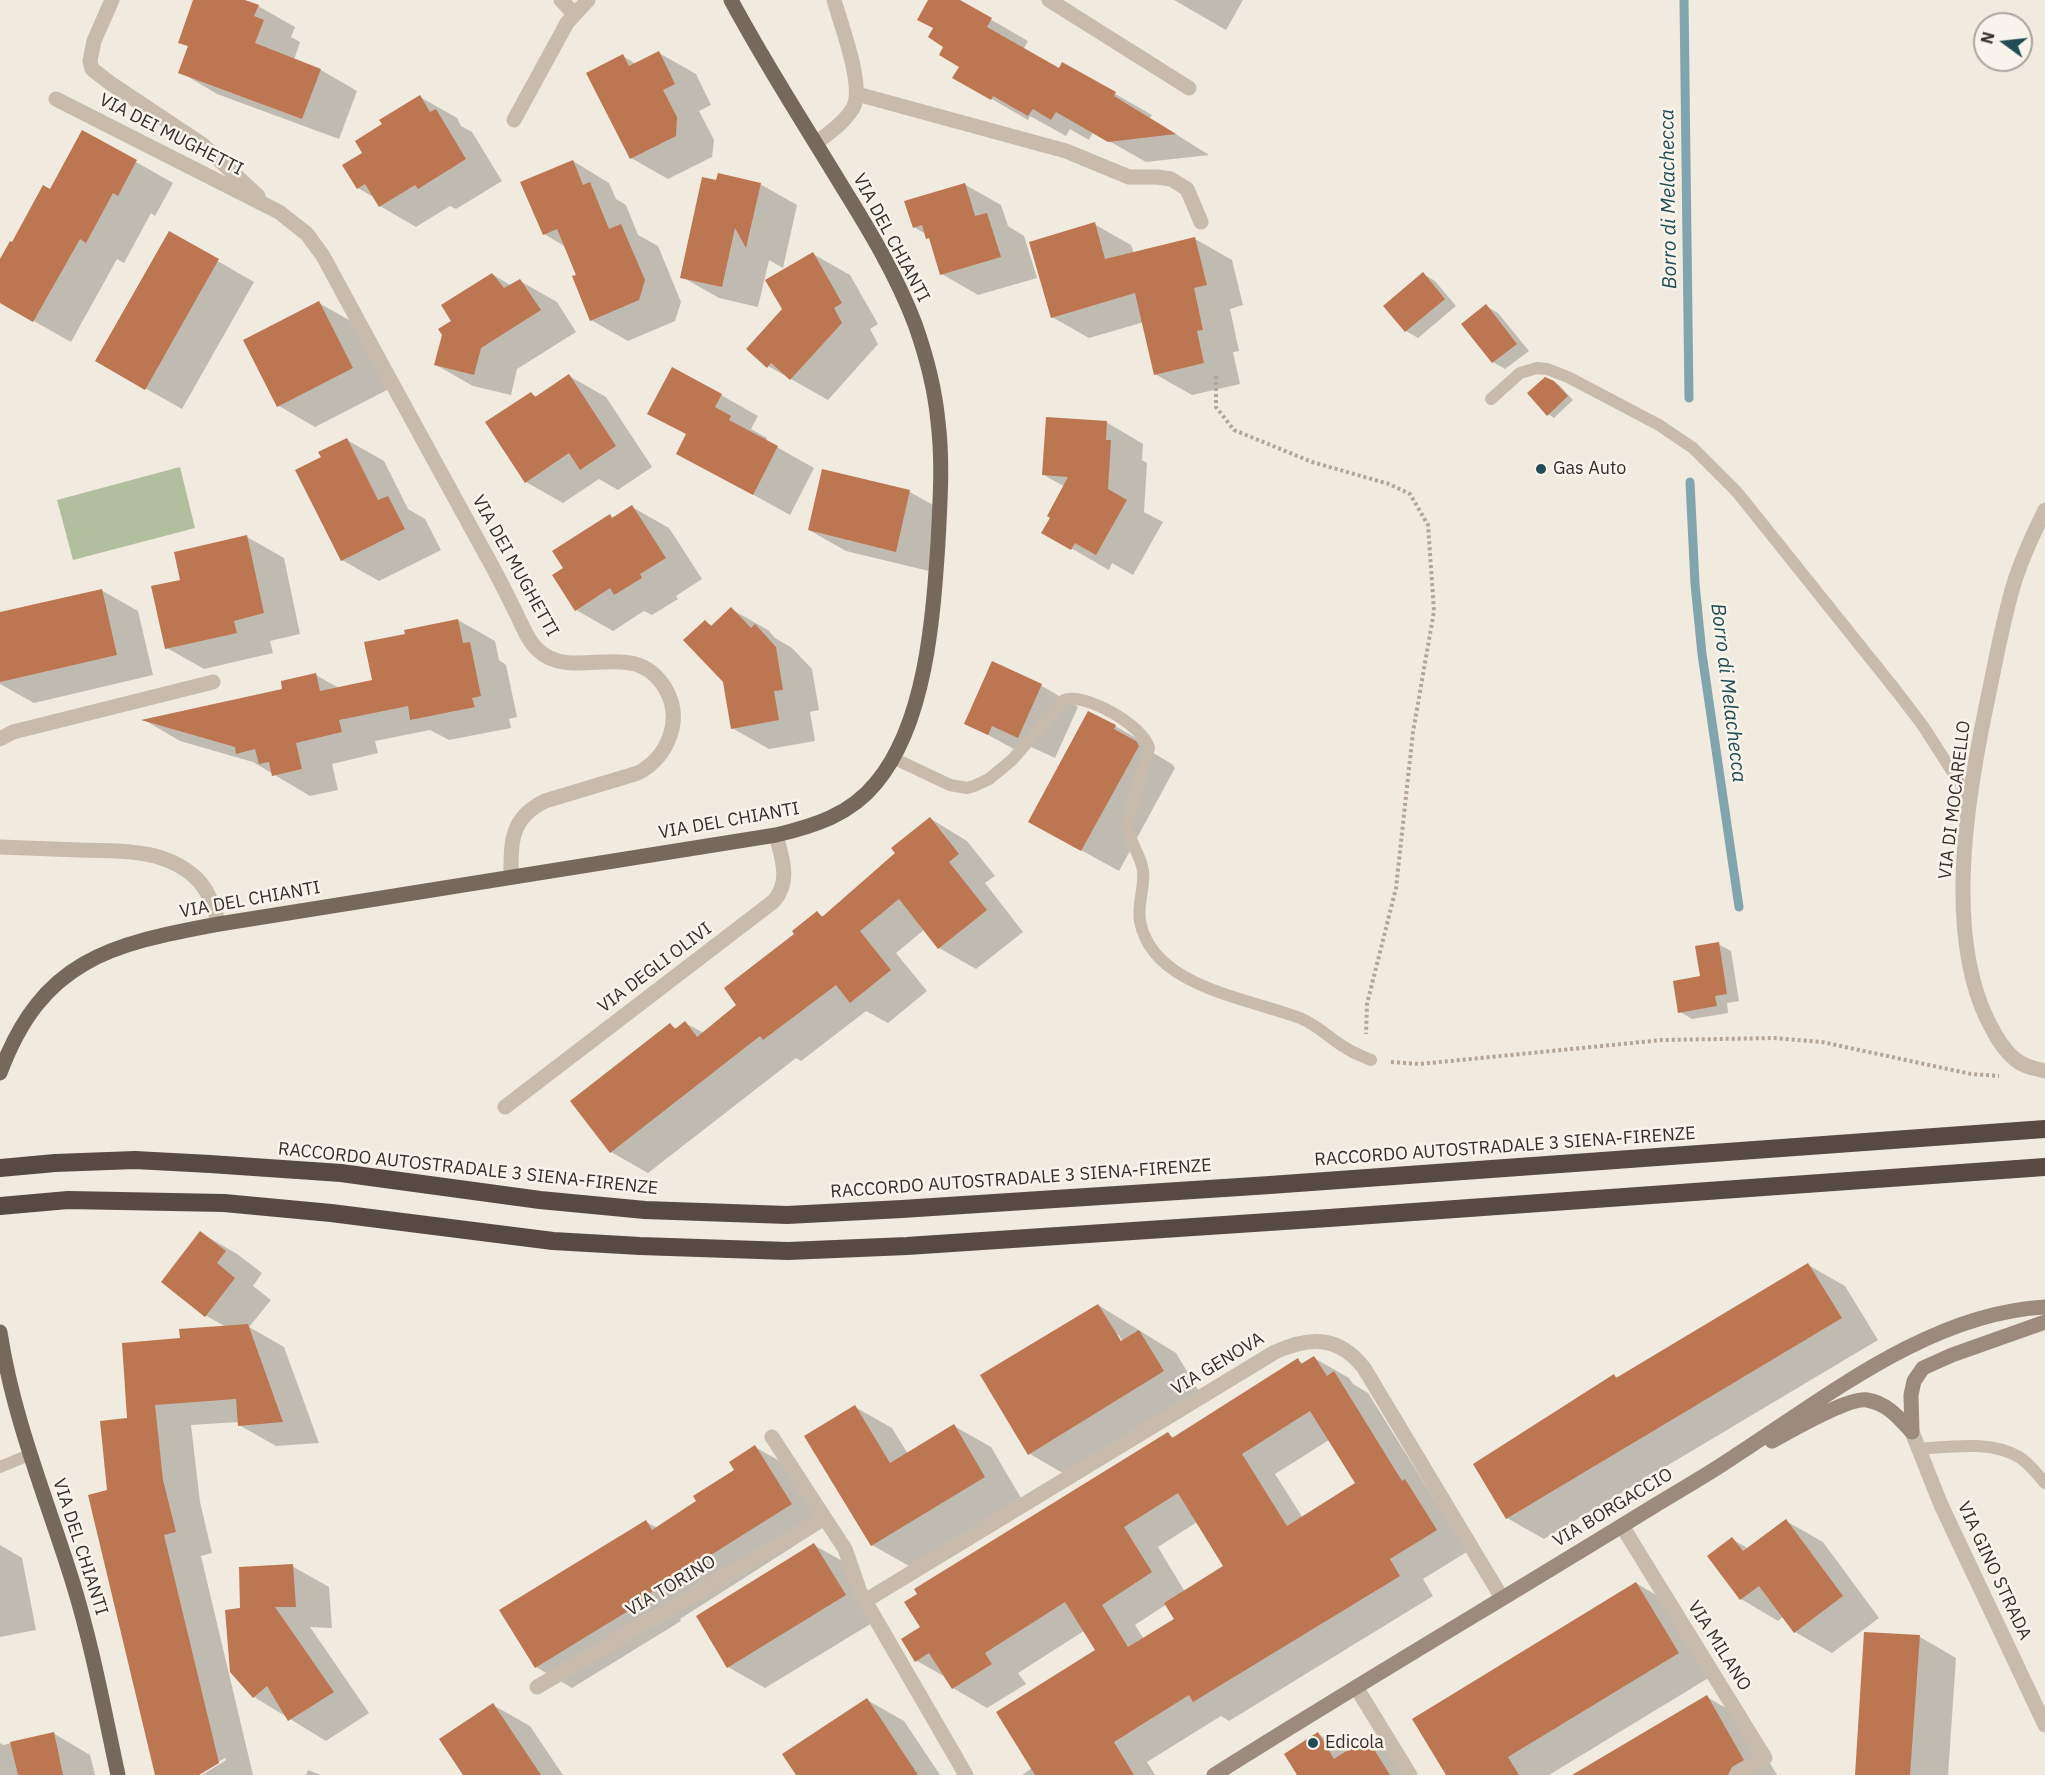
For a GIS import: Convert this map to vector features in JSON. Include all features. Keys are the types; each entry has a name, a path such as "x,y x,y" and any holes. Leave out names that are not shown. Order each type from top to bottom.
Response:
{"highway":[{"name":"RACCORDO AUTOSTRADALE 3 SIENA-FIRENZE","path":"0,1168 135,1160 210,1164 341,1173 540,1200 645,1210 787,1215 1246,1186 2045,1129"},
{"path":"0,1206 68,1200 224,1203 331,1213 553,1241 788,1251 907,1246 1306,1220 2045,1167"}],"main road":[{"name":"VIA DEL CHIANTI","path":"0,1073 22,1025 51,989 70,972 97,956 128,943 219,924 776,835 814,826 843,813 860,800 876,783 893,758 906,729 919,690 931,624 940,507 938,423 931,379 923,347 902,293 869,231 731,0"},
{"name":"VIA BORGACCIO","path":"1214,1775 1731,1459 1834,1389 1910,1347 1946,1331 2020,1309 2045,1307"},
{"path":"1912,1432 1911,1395 1914,1381 1923,1368 1939,1360 2045,1322"},
{"name":"VIA DEL CHIANTI","path":"0,1332 7,1376 29,1455 74,1584 118,1775"},
{"path":"1731,1459 1856,1401 1866,1400 1883,1406 1912,1432"}],"street":[{"name":"VIA DEI MUGHETTI","path":"112,0 94,41 90,61 92,69 203,145 268,207"},
{"path":"561,0 574,14"},
{"path":"514,120 574,14 588,0"},
{"path":"816,143 848,115 857,94 856,78 834,0"},
{"path":"1049,0 1189,88"},
{"path":"857,94 1066,151 1129,177 1172,179 1186,189 1201,222"},
{"name":"VIA DEI MUGHETTI","path":"56,99 268,207 297,225 316,244 537,649 553,658 573,662 633,662 652,672 668,694 673,709 672,729 666,745 657,758 638,773 545,801 526,812 518,824 513,839 511,877"},
{"name":"VIA DI MOCARELLO","path":"2045,510 2023,558 2010,598 1985,710 1971,799 1963,894 1972,972 1984,1012 1999,1042 2017,1061 2028,1067 2045,1071"},
{"path":"0,739 13,732 213,682"},
{"name":"VIA DEGLI OLIVI","path":"505,1107 774,901 781,890 784,872 776,835"},
{"path":"0,847 127,851 159,857 181,867 198,880 209,896 219,924"},
{"name":"VIA GENOVA","path":"865,1601 1275,1352 1302,1342 1327,1342 1345,1349 1365,1368 1502,1598"},
{"name":"VIA GINO STRADA","path":"1912,1432 1941,1505 2045,1725"},
{"path":"772,1437 848,1557 865,1601 966,1775"},
{"name":"VIA TORINO","path":"537,1687 824,1518"},
{"name":"VIA MILANO","path":"1622,1526 1765,1758 1738,1775"},
{"path":"1356,1687 1410,1775"}],"lane":[{"path":"1491,399 1520,373 1537,368 1547,369 1568,377 1659,425 1693,448 1737,492 1892,685 1923,726 1971,799"},
{"path":"893,758 940,781 967,788 989,779 1012,760 1064,700 1082,699 1122,719 1138,730 1148,742 1149,748 1127,824 1129,835 1143,867 1139,912 1143,931 1150,947 1167,966 1179,974 1205,986 1307,1021 1345,1048 1371,1060"},
{"path":"1918,1449 1983,1447 2002,1450 2027,1463 2045,1483"},
{"path":"0,1467 29,1455"}],"path":[{"path":"1216,376 1216,407 1234,430 1312,462 1389,484 1410,494 1428,525 1434,611 1413,732 1396,888 1368,1004 1365,1044 1371,1060 1420,1064 1662,1040 1749,1037 1822,1042 1984,1076 2014,1073 2028,1067"}],"green space":[{"path":"180,467 195,528 73,560 57,500"}],"building":[{"path":"193,0 245,0 259,5 254,16 264,20 255,43 321,69 302,119 178,73 188,46 178,43"},
{"path":"928,0 960,0 992,18 987,27 1059,68 1062,62 1116,92 1114,96 1176,134 1108,142 1056,112 1051,120 1033,109 1028,116 993,96 991,100 952,78 959,67 939,55 943,47 928,37 933,28 917,20"},
{"path":"659,51 675,84 663,90 677,117 676,136 630,159 586,73 623,54 629,66"},
{"path":"420,95 430,112 436,109 466,159 418,189 415,185 379,207 365,184 357,189 342,165 362,153 355,141 382,124 379,120"},
{"path":"82,130 137,160 118,196 113,193 86,243 80,239 33,322 0,303 0,259 10,241 12,242 43,185 50,189"},
{"path":"573,160 583,185 590,182 609,229 621,224 645,280 639,300 590,321 572,276 576,275 557,229 543,235 520,182"},
{"path":"718,173 761,183 746,248 735,228 722,287 680,278 702,177 716,180"},
{"path":"965,183 975,216 987,213 1001,257 940,275 929,238 926,239 922,225 913,228 904,201"},
{"path":"1095,222 1105,259 1195,237 1207,285 1194,288 1203,330 1197,331 1204,363 1154,375 1135,293 1051,318 1029,242"},
{"path":"169,231 219,259 145,390 95,361"},
{"path":"813,252 842,303 834,308 842,323 790,380 771,363 767,368 746,349 782,309 765,280"},
{"path":"1423,272 1445,299 1405,332 1383,306"},
{"path":"492,273 504,288 520,279 541,310 481,348 474,375 434,365 442,335 438,329 451,321 441,305"},
{"path":"319,301 353,368 277,407 243,340"},
{"path":"1486,304 1517,344 1492,363 1461,324"},
{"path":"672,367 722,394 715,407 731,416 729,420 778,446 753,495 676,454 686,434 647,414"},
{"path":"569,374 616,446 580,470 569,453 525,483 485,422 531,392 535,397"},
{"path":"1545,377 1554,381 1568,396 1547,416 1527,393"},
{"path":"1046,417 1107,421 1106,440 1111,440 1108,489 1127,500 1096,555 1075,543 1071,550 1041,533 1050,518 1047,516 1068,477 1042,475"},
{"path":"347,438 378,500 388,496 405,529 341,561 295,470 321,457 318,452"},
{"path":"822,469 910,490 896,552 808,530"},
{"path":"632,505 666,558 640,574 642,578 614,595 610,588 575,611 552,575 563,568 552,551 610,514 612,518"},
{"path":"247,535 264,613 234,621 237,633 165,649 151,586 180,580 174,552"},
{"path":"102,589 117,655 0,682 0,612"},
{"path":"731,607 751,628 755,624 776,647 783,690 774,691 779,720 731,729 723,682 683,640 705,620 711,626"},
{"path":"458,619 463,643 470,642 481,696 472,698 475,707 410,720 408,706 339,720 342,732 296,743 302,769 272,776 269,762 259,764 255,749 236,754 235,747 141,720 282,689 281,681 316,673 320,691 372,680 364,642 405,634 404,630"},
{"path":"992,661 1042,684 1018,738 992,726 988,735 964,724"},
{"path":"1088,711 1116,725 1114,729 1136,741 1139,746 1081,851 1028,822"},
{"path":"930,817 959,854 949,862 987,910 938,949 899,899 860,931 891,970 850,1003 836,985 763,1040 760,1036 610,1153 570,1101 670,1023 675,1029 685,1021 697,1037 736,1005 724,988 794,934 792,931 817,911 822,917 895,853 891,848"},
{"path":"1719,942 1727,994 1715,996 1717,1006 1678,1013 1673,981 1700,976 1695,946"},
{"path":"200,1231 226,1251 217,1263 235,1278 205,1317 161,1282"},
{"path":"1808,1263 1842,1318 1506,1519 1473,1464 1614,1374 1616,1378"},
{"path":"1098,1304 1121,1341 1139,1330 1164,1371 1028,1455 980,1375"},
{"path":"248,1324 283,1422 238,1426 236,1399 155,1405 163,1480 176,1532 164,1535 219,1763 199,1775 155,1775 88,1495 107,1490 100,1421 127,1418 122,1343 180,1338 179,1329"},
{"path":"1314,1356 1327,1376 1334,1371 1402,1481 1405,1479 1437,1530 1390,1559 1400,1576 1193,1702 1189,1695 1114,1742 1134,1775 1035,1775 996,1712 1095,1650 1065,1602 985,1653 992,1664 952,1689 929,1653 915,1662 901,1639 920,1627 904,1602 917,1594 914,1589 1168,1432 1172,1438 1298,1358 1301,1364","holes":["1310,1411 1355,1483 1287,1526 1242,1454","1178,1493 1223,1566 1164,1603 1174,1619 1128,1647 1102,1605 1152,1572 1124,1527"]},
{"path":"855,1405 890,1463 954,1424 985,1477 871,1546 804,1436"},
{"path":"755,1445 792,1504 644,1597 646,1600 535,1668 499,1610 646,1520 652,1530 696,1501 693,1496 734,1470 729,1462"},
{"path":"1786,1519 1843,1596 1794,1633 1759,1586 1740,1600 1707,1556 1732,1537 1743,1551"},
{"path":"814,1543 846,1595 727,1668 696,1616"},
{"path":"293,1564 296,1607 275,1607 334,1692 288,1721 267,1686 253,1698 230,1672 225,1610 240,1608 239,1567"},
{"path":"1636,1582 1679,1653 1508,1757 1519,1775 1446,1775 1412,1719"},
{"path":"1864,1632 1920,1635 1910,1775 1855,1775"},
{"path":"1707,1695 1744,1760 1732,1767 1728,1775 1572,1775"},
{"path":"867,1698 918,1775 796,1775 782,1754"},
{"path":"493,1703 541,1775 463,1775 439,1739"},
{"path":"54,1732 63,1775 18,1775 10,1742"},
{"path":"1318,1732 1334,1759 1367,1738 1390,1775 1297,1775 1284,1754"}],"waterway":[{"name":"Borro di Melachecca","path":"1684,0 1689,398"},
{"name":"Borro di Melachecca","path":"1690,482 1695,584 1702,654 1739,907"}],"place":[{"name":"Gas Auto","path":"1541,469"},
{"name":"Edicola","path":"1313,1743"}]}
